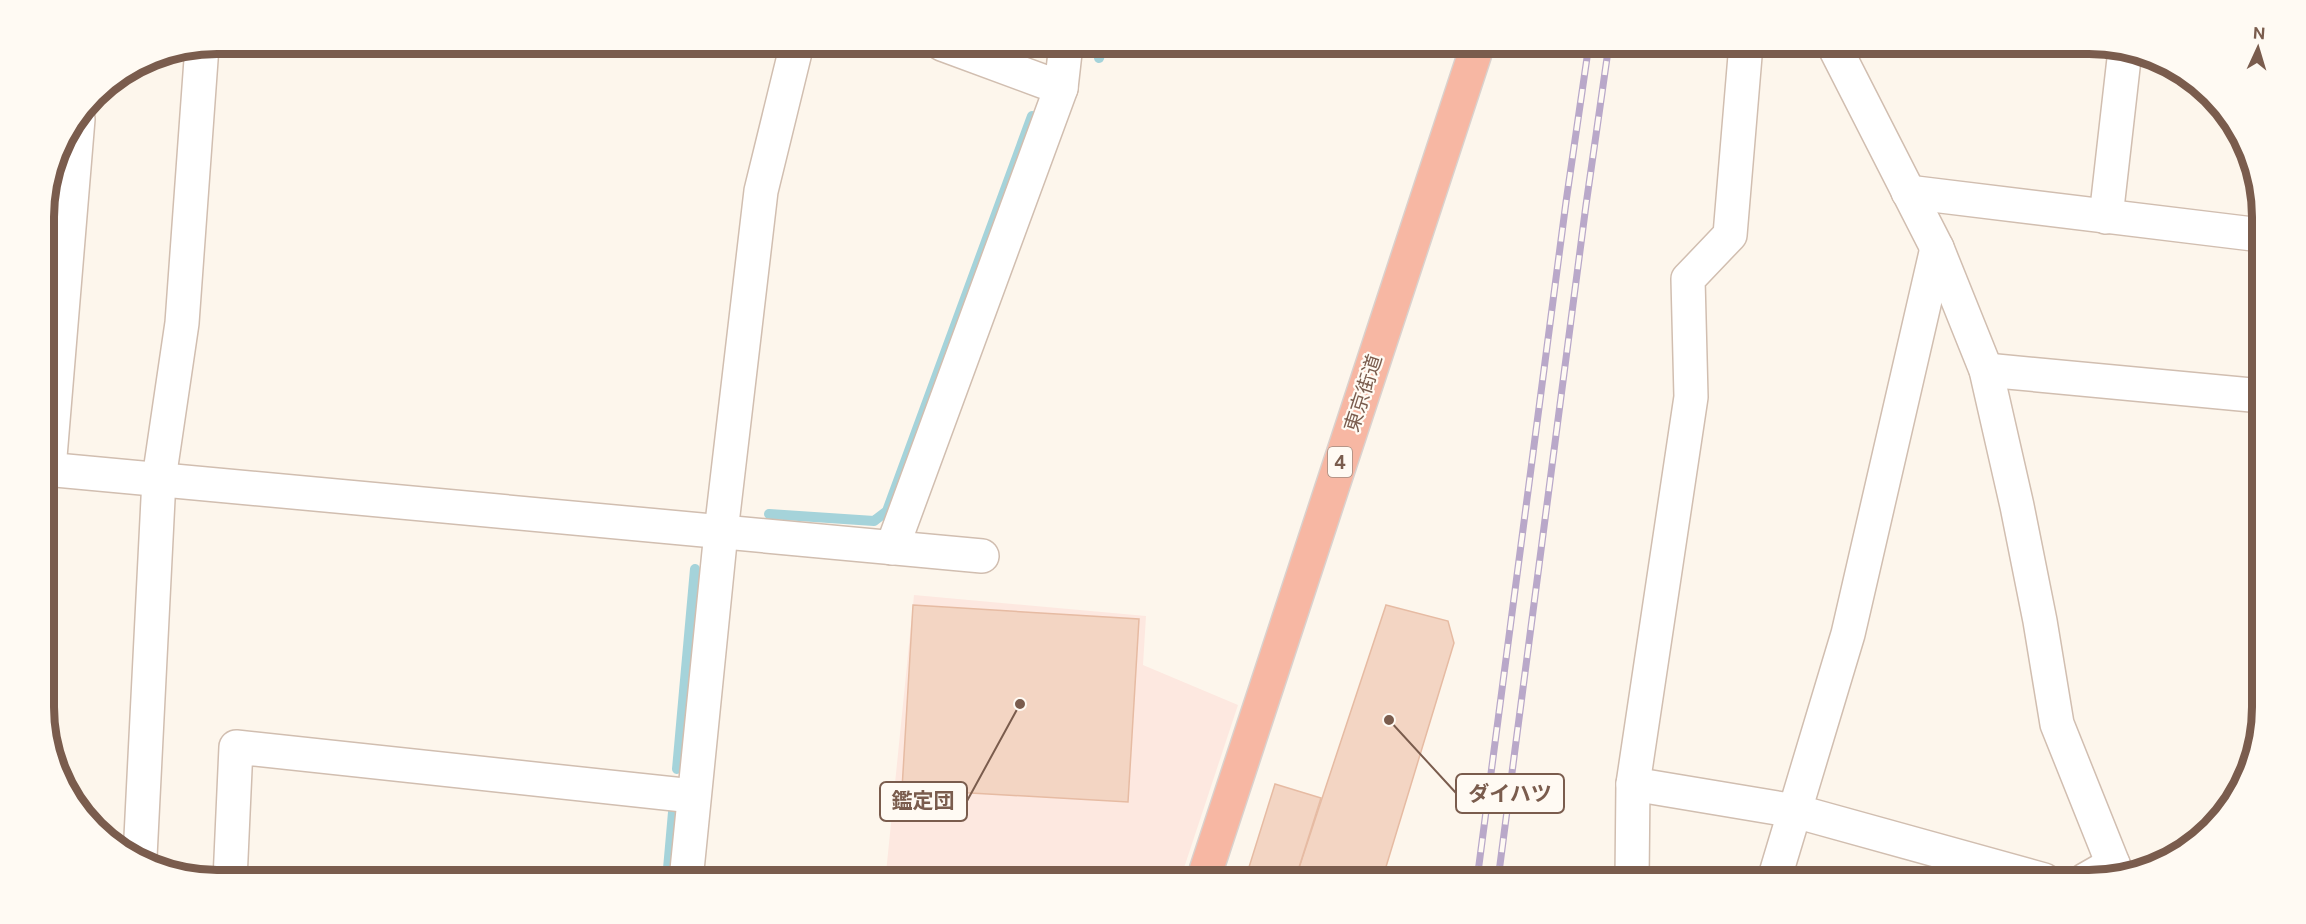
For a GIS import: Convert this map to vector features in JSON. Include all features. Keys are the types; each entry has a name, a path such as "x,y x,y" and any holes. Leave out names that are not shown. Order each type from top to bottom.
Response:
{"highway":[{"name":"東京街道","path":"1206,870 1475,54"}],"street":[{"path":"687,870 721,532 760,191 794,54"},
{"path":"969,54 1061,88"},
{"path":"892,548 1061,88 1065,54"},
{"path":"1632,870 1633,784 1691,396 1688,279 1730,235 1745,54"},
{"path":"1838,54 1937,248 1986,370 2017,506 2040,621 2057,724 2115,868"},
{"path":"140,850 159,479 182,323 201,55"},
{"path":"2106,217 2124,58"},
{"path":"54,345 64,168 70,149"},
{"path":"1908,192 2252,234"},
{"path":"1777,870 1848,634 1937,248"},
{"path":"1986,370 2252,395"},
{"path":"54,470 982,556"},
{"path":"230,870 236,747 693,796"},
{"path":"1633,784 1795,811 2008,870"}],"shaded area":[{"path":"914,595 1146,616 1143,665 1238,705 1183,870 886,870"}],"building":[{"path":"913,605 1139,619 1128,802 902,789"},
{"path":"1386,605 1448,621 1454,643 1385,870 1298,870"},
{"path":"1275,784 1321,798 1298,870 1248,870"}],"waterway":[{"path":"1099,58 1100,54"},
{"path":"769,514 874,521 887,511 1032,116"},
{"path":"677,769 695,569"},
{"path":"668,870 674,801"}],"railway":[{"path":"1478,870 1588,54"},
{"path":"1499,870 1608,54"}],"place":[{"name":"鑑定団","path":"1020,704"},
{"name":"ダイハツ","path":"1389,720"}]}
